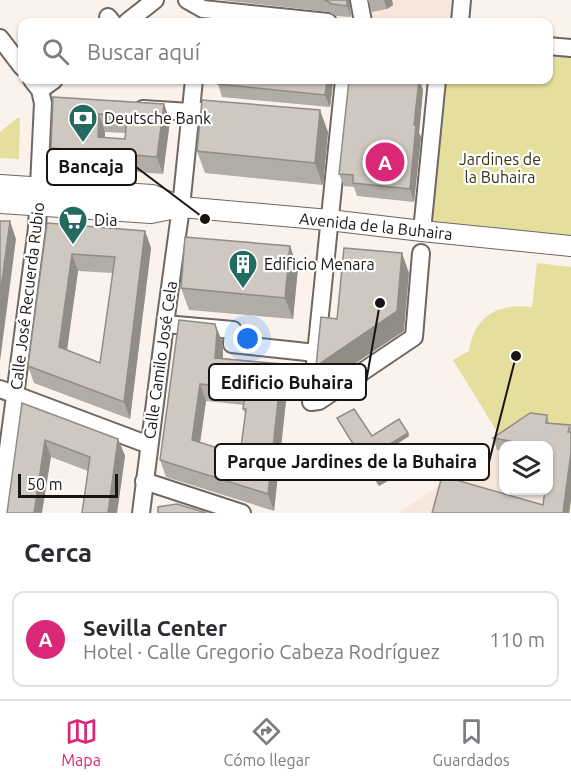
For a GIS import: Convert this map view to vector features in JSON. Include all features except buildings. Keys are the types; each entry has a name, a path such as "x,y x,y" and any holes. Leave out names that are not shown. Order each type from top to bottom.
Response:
{"main road":[{"name":"Avenida de la Buhaira","path":"0,186 39,197"},
{"name":"Avenida de la Buhaira","path":"0,203 39,197 152,195 181,207 571,246"}],"street":[{"path":"132,18 155,0"},
{"path":"187,0 203,11 283,18"},
{"path":"359,0 362,18"},
{"path":"460,18 462,0"},
{"path":"0,38 18,62"},
{"path":"553,46 571,48"},
{"name":"Calle Camilo José Cela","path":"141,513 181,207 194,84"},
{"path":"343,84 334,122 329,220 311,402 319,401 414,337 421,253"},
{"path":"422,231 437,84"},
{"name":"Calle José Recuerda Rubio","path":"0,510 8,392 37,228 43,94"},
{"path":"122,108 218,112"},
{"path":"165,324 233,330 232,344 316,353"},
{"path":"8,392 149,445"},
{"path":"144,481 242,513"}],"shaded area":[{"path":"392,0 457,0 455,18 366,18 365,14 392,6"},
{"path":"536,422 571,425 571,513 398,513 499,446 499,495 553,495 553,441 507,441"}],"green space":[{"name":"Jardines de la Buhaira","path":"553,47 571,49 571,246 422,231 437,84 553,84"},
{"path":"20,118 19,159 0,158 0,132"},
{"path":"537,263 571,267 571,425 536,422 507,441 503,441 453,360 469,351 477,328 490,314 509,307 532,307"}],"place":[{"name":"Deutsche Bank","path":"83,144"},
{"name":"Sevilla Center","path":"385,162"},
{"name":"Bancaja","path":"205,219"},
{"name":"Dia","path":"73,246"},
{"name":"Edificio Menara","path":"243,290"},
{"name":"Edificio Buhaira","path":"380,303"},
{"name":"Parque Jardines de la Buhaira","path":"516,356"}]}
